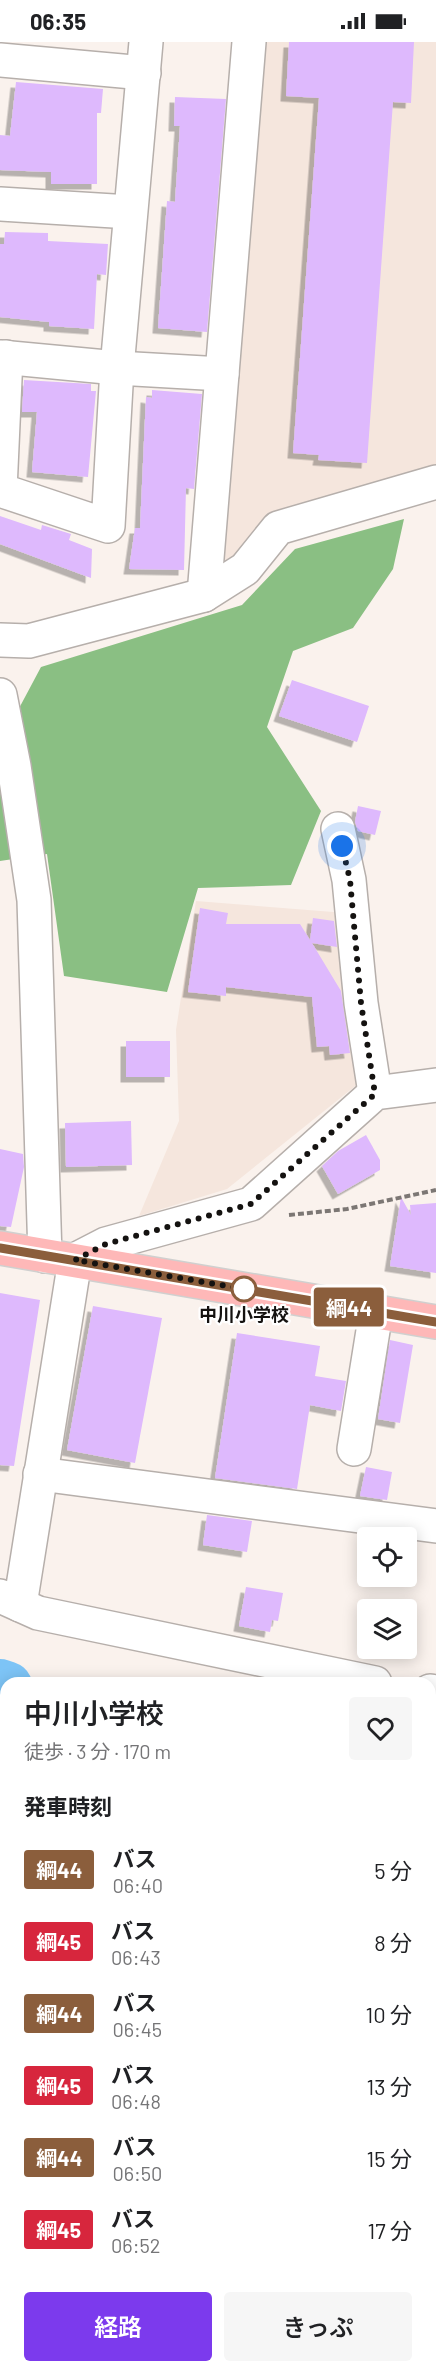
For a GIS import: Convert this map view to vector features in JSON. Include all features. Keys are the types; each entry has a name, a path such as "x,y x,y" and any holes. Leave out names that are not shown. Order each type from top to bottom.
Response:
{"main road":[{"path":"0,1248 436,1322"}],"street":[{"path":"204,595 249,42"},
{"path":"0,60 145,57 117,368 108,526 0,490 3,357 117,368 222,374"},
{"path":"0,204 130,212"},
{"path":"0,640 29,641 204,595 245,569 279,528 436,482"},
{"path":"0,695 14,766 34,900 60,1258 40,1474 10,1600 38,1613 346,1677"},
{"path":"338,829 350,880 361,1003 375,1094"},
{"path":"60,1258 251,1204 375,1094 436,1085"},
{"path":"354,1449 376,1312"},
{"path":"40,1474 436,1526"}],"path":[{"path":"251,1204 284,1215 347,1209 436,1190"}],"shaded area":[{"path":"257,42 436,42 436,467 241,553 214,573"},
{"path":"196,901 346,913 364,1079 227,1189 139,1216 179,1121 176,1030"}],"green space":[{"path":"404,519 393,569 353,628 293,651 267,727 321,811 291,885 198,888 167,992 64,976 47,854 0,861 0,744 41,667 242,605 295,549"}],"building":[{"path":"289,42 414,42 411,103 393,102 367,463 318,460 319,455 293,453 319,98 286,96"},
{"path":"16,82 103,89 101,113 97,113 97,184 51,184 51,172 0,170 0,135 10,136"},
{"path":"175,97 226,99 207,332 158,328 167,201 175,202 180,126 174,126"},
{"path":"5,232 48,233 48,241 108,244 106,275 97,274 94,329 49,326 49,322 0,317 0,244 4,244"},
{"path":"24,380 91,384 91,391 96,391 88,477 32,472 37,412 22,412"},
{"path":"152,390 202,394 194,489 186,488 184,570 129,569 135,528 140,528 146,397 152,398"},
{"path":"0,516 41,530 42,525 71,534 69,540 92,549 91,578 0,544"},
{"path":"292,680 369,706 357,742 279,716"},
{"path":"358,806 381,811 375,835 358,831 355,822"},
{"path":"200,908 228,913 226,924 300,924 310,940 313,918 334,921 337,947 312,943 341,991 350,1053 330,1055 329,1046 317,1047 312,997 226,987 226,996 188,992"},
{"path":"126,1041 170,1041 170,1077 126,1077"},
{"path":"131,1121 132,1165 66,1167 65,1123"},
{"path":"366,1135 380,1160 380,1170 338,1194 322,1166 338,1151"},
{"path":"0,1149 23,1154 24,1167 11,1227 0,1226"},
{"path":"401,1197 411,1215 410,1205 436,1203 436,1273 390,1266"},
{"path":"0,1293 40,1300 14,1466 0,1465"},
{"path":"93,1306 162,1318 135,1463 67,1450"},
{"path":"237,1333 320,1346 315,1376 346,1381 341,1411 310,1405 297,1489 215,1478"},
{"path":"390,1340 413,1345 400,1423 378,1419"},
{"path":"366,1467 392,1472 387,1500 360,1496"},
{"path":"207,1515 252,1521 247,1552 203,1545"},
{"path":"246,1587 283,1593 278,1621 272,1620 270,1632 239,1626"}],"bus line":[{"name":"綱44","path":"0,1248 436,1322"}],"place":[{"name":"中川小学校","path":"244,1289"}],"route":[{"path":"244,1289 75,1260 106,1244 251,1204 375,1094 361,1003 350,880 342,846"}]}
